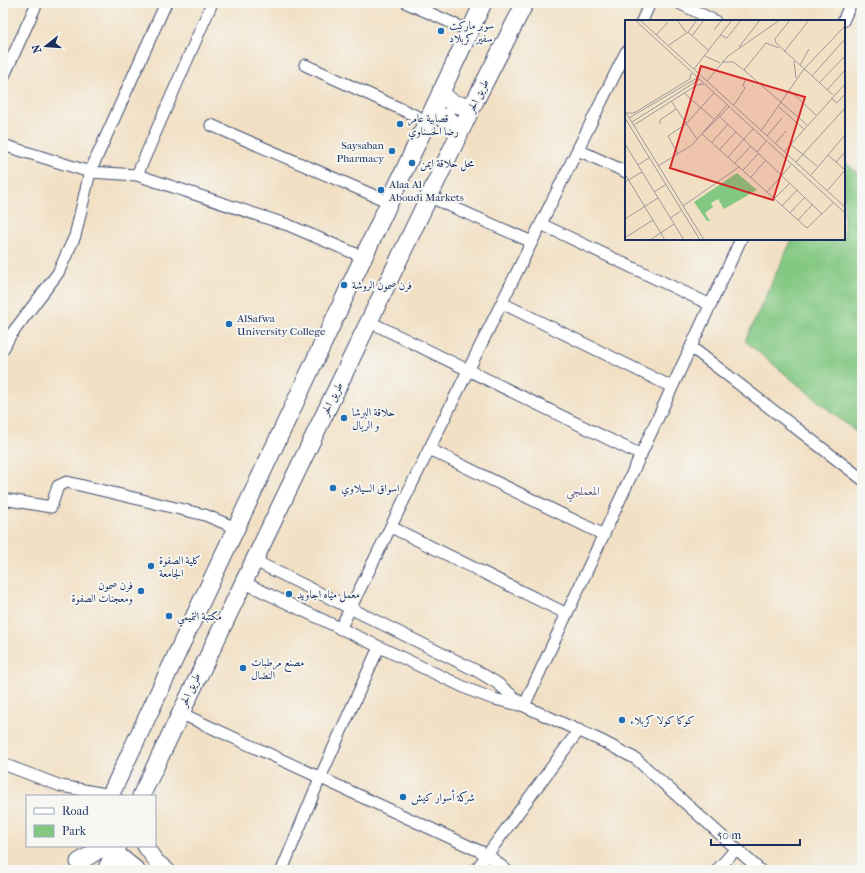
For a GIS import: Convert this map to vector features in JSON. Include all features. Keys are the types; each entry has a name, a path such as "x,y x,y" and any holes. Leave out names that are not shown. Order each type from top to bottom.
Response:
{"main road":[{"path":"111,795 483,3"},
{"name":"طريق الحر","path":"141,795 194,682 370,322 474,103 525,3"},
{"path":"442,91 445,97 455,104 468,105 474,103"},
{"path":"429,118 436,115 449,119 454,123 459,135"},
{"path":"169,672 180,682 194,682"},
{"path":"157,696 172,700 180,713"},
{"path":"87,858 104,848 116,849 136,870"},
{"path":"106,870 116,849"}],"street":[{"path":"3,78 37,3"},
{"path":"3,349 10,336 58,273 75,236 90,172 166,3"},
{"path":"137,174 212,3"},
{"path":"407,3 470,31"},
{"path":"642,20 650,3"},
{"path":"679,3 713,20"},
{"path":"844,20 852,3"},
{"path":"340,629 625,54"},
{"path":"305,66 429,118"},
{"path":"211,125 389,202"},
{"path":"3,145 90,172 137,174 288,226 363,257"},
{"path":"578,150 625,172"},
{"path":"430,197 532,242"},
{"path":"541,224 711,305"},
{"path":"524,706 741,240"},
{"path":"502,302 672,387"},
{"path":"370,322 468,372 641,455"},
{"path":"691,347 862,479"},
{"path":"429,449 604,535"},
{"path":"3,499 51,506 58,486 67,482 205,515 236,528"},
{"path":"390,527 567,614"},
{"path":"254,560 487,677 524,706"},
{"path":"243,582 470,690 494,699 524,706 580,730 636,759 760,870"},
{"path":"282,870 320,778 379,647"},
{"path":"180,713 488,856 506,870"},
{"path":"476,870 488,856 580,730"},
{"path":"3,764 61,786 106,795"},
{"path":"146,847 156,861 166,870"},
{"path":"717,870 736,849"}],"green space":[{"path":"845,162 862,177 862,437 745,341 792,240 845,240"}],"place":[{"name":"سوبر ماركت سفير كربلاد","path":"441,31"},
{"name":"قصابية عامر رضا الحسناوي","path":"400,124"},
{"name":"Saysaban Pharmacy","path":"392,151"},
{"name":"محل حلاقة ايمن","path":"412,163"},
{"name":"Alaa Al Aboudi Markets","path":"381,190"},
{"name":"فرن صمون الروشة","path":"344,285"},
{"name":"AlSafwa University College","path":"229,324"},
{"name":"حلاقة البرشا و الريال","path":"344,418"},
{"name":"اسواق السيلاوي","path":"333,488"},
{"name":"كلية الصفوة الجامعة","path":"151,566"},
{"name":"فرن صمون ومعجنات الصفوة","path":"141,591"},
{"name":"معمل مياه اجاويد","path":"289,594"},
{"name":"مكتبة التميمي","path":"169,616"},
{"name":"مصنع مرطبات النضال","path":"243,668"},
{"name":"كوكا كولا كربلاء","path":"622,720"},
{"name":"شركة أسوار كيش","path":"403,797"}],"district":[{"name":"المعملجي","path":"583,491"}]}
